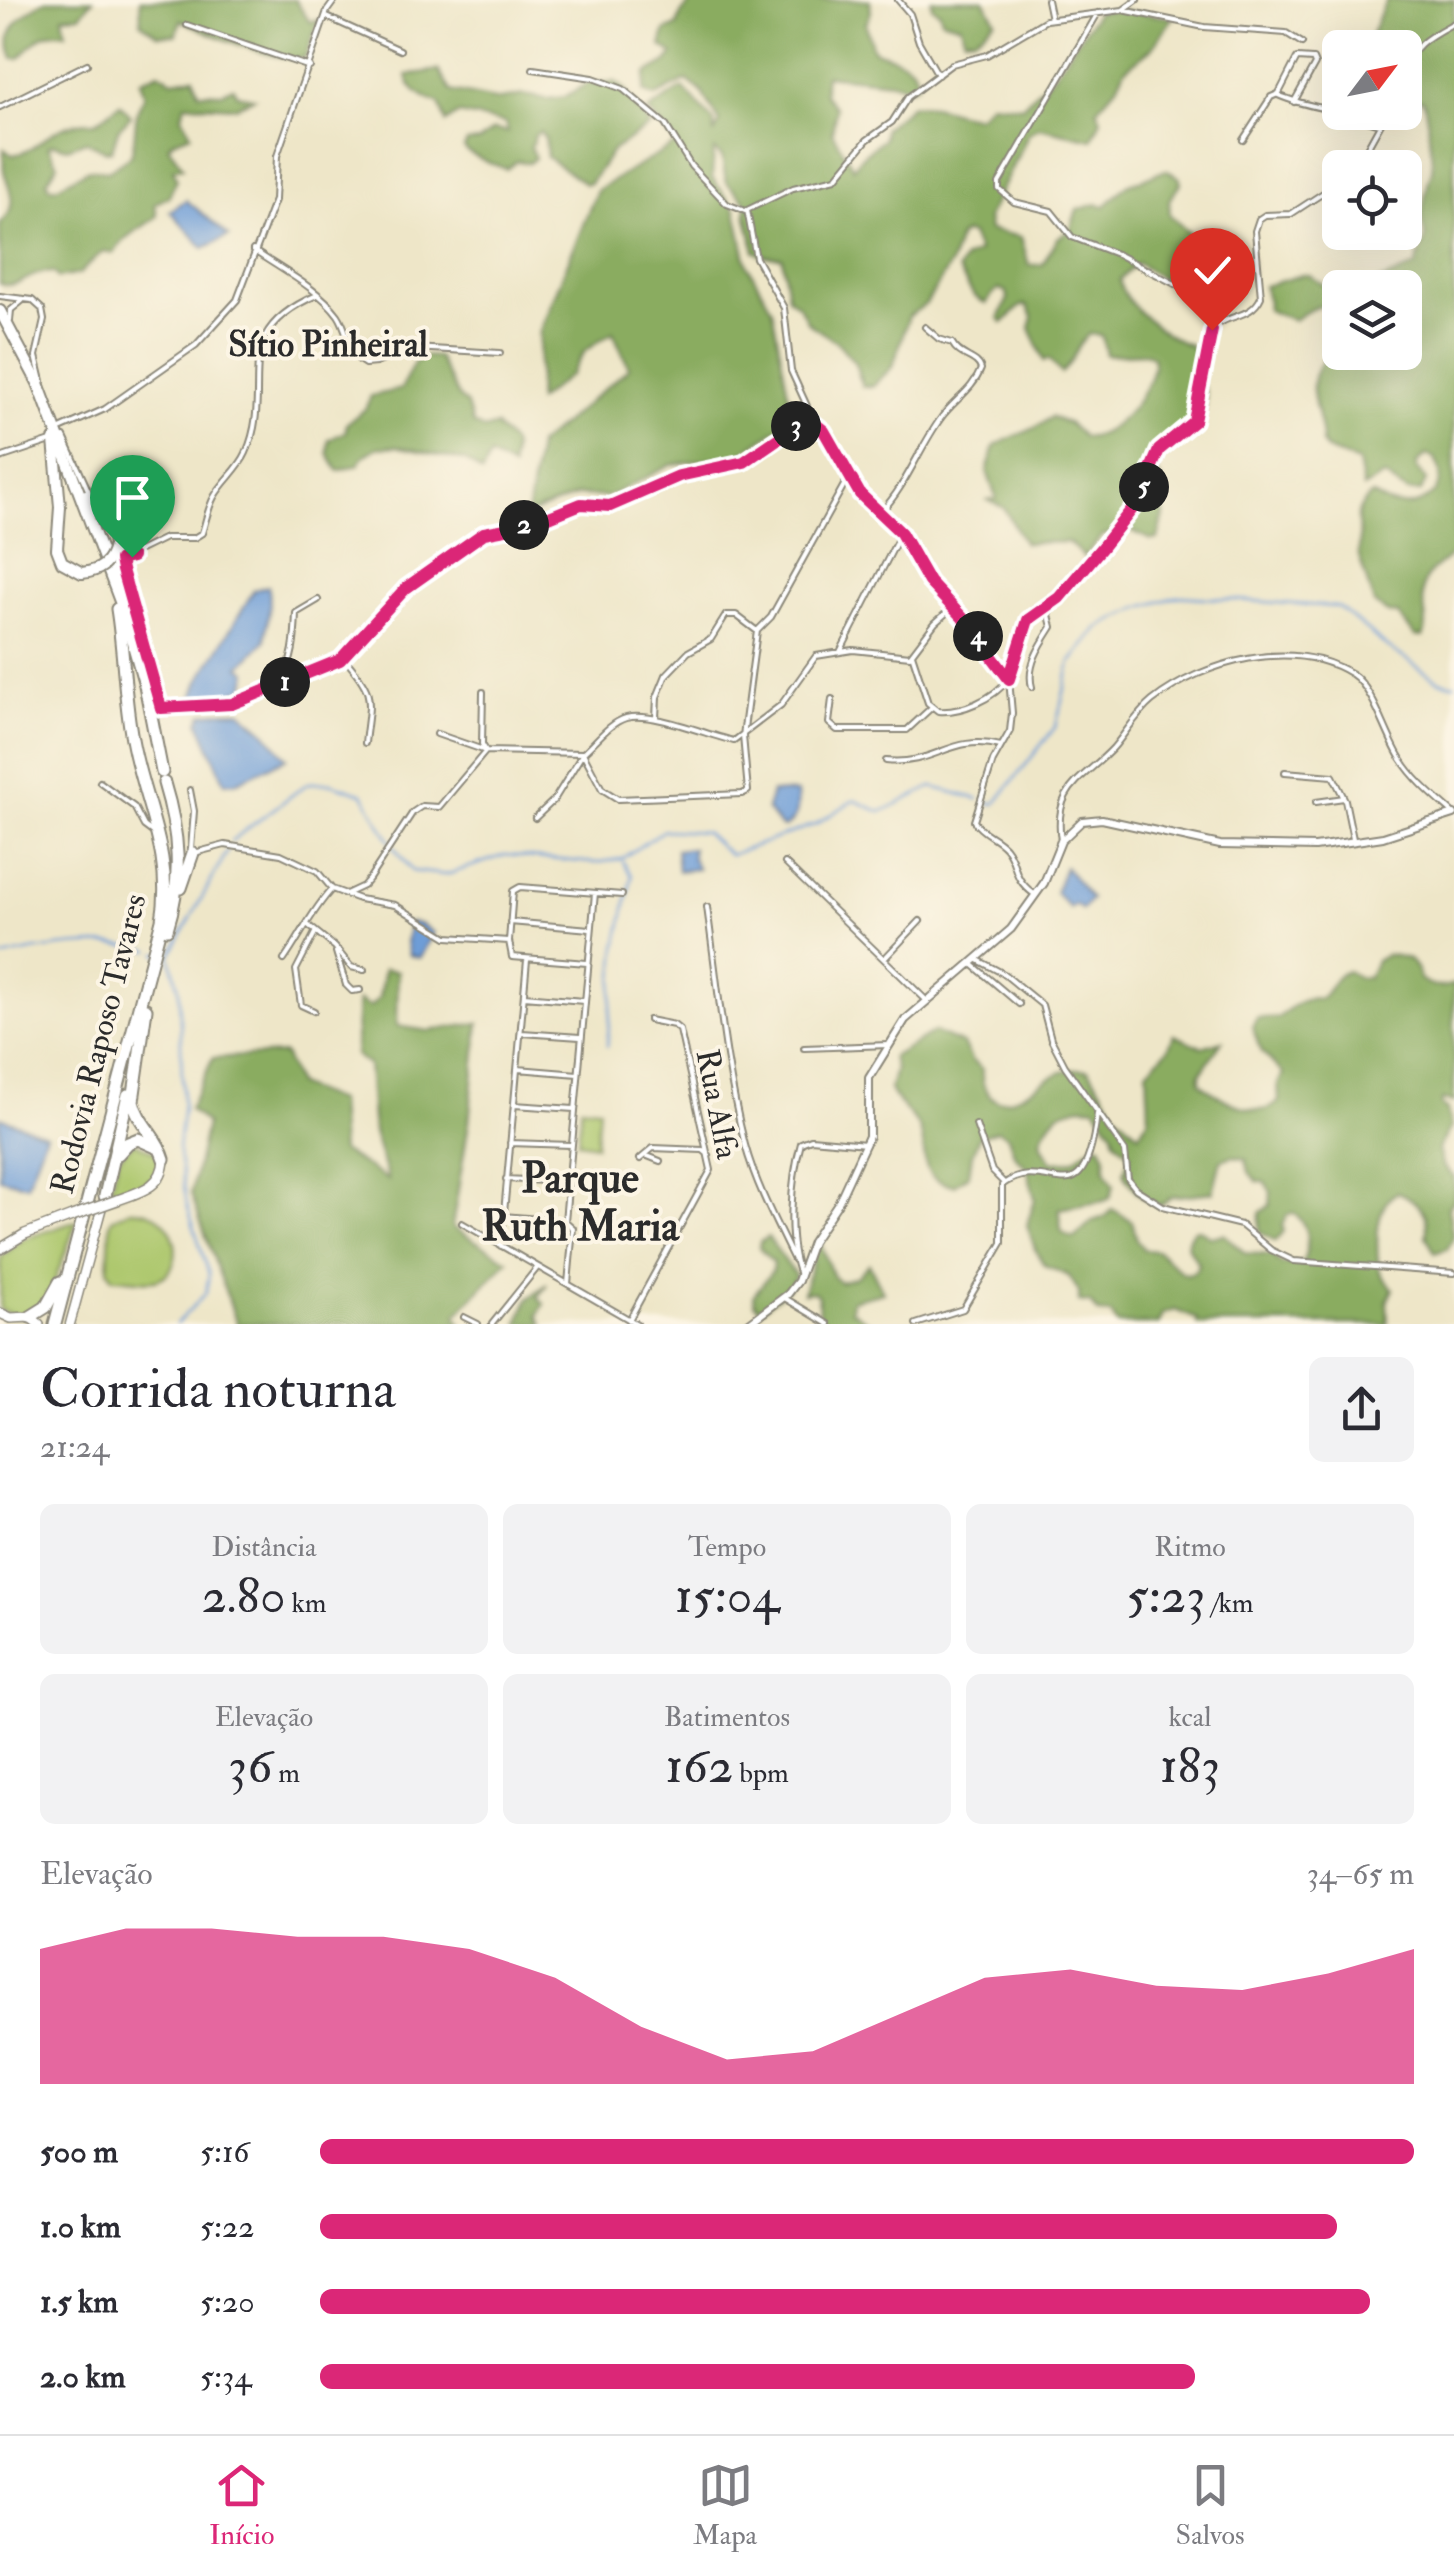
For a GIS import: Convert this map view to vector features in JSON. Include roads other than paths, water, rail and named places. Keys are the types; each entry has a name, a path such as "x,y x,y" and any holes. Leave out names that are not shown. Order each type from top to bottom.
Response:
{"highway":[{"name":"Rodovia Raposo Tavares","path":"0,312 38,384 76,480 146,685 178,852 173,911 154,962 58,1324"},
{"name":"Rodovia Raposo Tavares","path":"0,322 32,384 119,607 131,736 164,862 166,889 160,941"},
{"path":"54,440 60,507 57,549 62,562 82,573 93,572 106,564 114,546 107,525 76,480"},
{"path":"173,911 193,854"},
{"name":"Rodovia Raposo Tavares","path":"58,1324 146,1008 154,962"},
{"path":"111,1198 146,1008"},
{"path":"136,1067 134,1108 164,1159"},
{"path":"111,1198 120,1149 128,1142 148,1141 164,1159"},
{"path":"35,1321 51,1300 80,1232"}],"main road":[{"path":"0,1252 32,1231 158,1181 164,1159"},
{"path":"70,1324 111,1198"},
{"path":"0,1313 35,1321"}],"street":[{"path":"60,429 104,409 206,336 237,300 275,200 277,156 335,0"},
{"path":"898,0 910,14 919,42 938,75"},
{"path":"1047,0 1051,19"},
{"path":"1123,10 1137,0"},
{"path":"747,212 780,192 836,178 867,140 892,122 908,97 956,62 999,50 1051,19 1123,10 1204,27 1286,33 1302,43"},
{"path":"1036,895 1018,879 1005,847 976,825 980,804 1012,722 1009,679 1028,620 1066,590 1125,519 1144,488 1159,450 1194,421 1212,330 1206,304 1198,296 1119,255 1072,237 1051,212 1014,202 999,189 1098,13"},
{"path":"326,16 400,50"},
{"path":"1422,43 1454,23"},
{"path":"187,25 310,67"},
{"path":"1243,140 1271,97 1278,94 1298,58 1314,59 1294,102"},
{"path":"0,107 88,64"},
{"path":"533,68 593,78 623,89 665,124 692,166 726,204 747,212"},
{"path":"1278,94 1322,108"},
{"path":"1212,330 1218,322 1242,315 1257,305 1261,287 1254,232 1259,219 1297,211 1322,194"},
{"path":"747,212 756,258 784,308 791,371 807,406 808,418 824,431 860,494 901,533 929,582 1009,679"},
{"path":"253,250 336,313 354,355 365,364 414,348 500,353"},
{"path":"120,560 166,538 194,538 202,533 212,500 246,453 260,344 285,311 317,295"},
{"path":"0,296 38,303 44,315 36,356 83,483 119,535 120,560 161,708 226,706 344,658 406,588 484,533 532,524 581,504 610,506 679,476 744,462 808,418"},
{"path":"10,329 11,310 26,300"},
{"path":"881,512 895,496 938,422 974,384 981,369 978,362 958,353 952,342 939,339 926,327"},
{"path":"0,458 54,440"},
{"path":"583,754 606,794 618,799 742,794 750,788 744,736 757,631 771,616 848,476"},
{"path":"840,652 901,533"},
{"path":"280,684 289,668 296,639 296,613 318,600"},
{"path":"1032,687 1030,678 1039,645 1052,626 1047,607"},
{"path":"535,818 554,800 583,754 621,720 656,718 734,741 781,706 812,659 866,651 905,658 953,608"},
{"path":"656,718 658,696 666,675 688,652 711,639 724,617 736,615 757,631"},
{"path":"912,654 931,708"},
{"path":"748,1324 792,1290 812,1242 838,1203 866,1144 869,1078 905,1020 1011,929 1036,895 1061,841 1082,821 1094,818 1236,846 1354,844 1454,814 1400,759 1358,678 1320,661 1271,656 1215,668 1182,681 1143,709 1116,745 1068,788 1060,814 1061,841"},
{"path":"344,658 368,688 365,744"},
{"path":"931,708 945,712 961,710 1009,679"},
{"path":"483,692 482,744 486,751"},
{"path":"832,699 830,723 837,730 907,730 931,708"},
{"path":"436,734 486,751 583,754"},
{"path":"886,761 919,760 974,740 1001,746"},
{"path":"346,894 363,886 413,812 422,806 439,808 486,751"},
{"path":"1285,772 1331,774 1344,798 1354,844"},
{"path":"100,782 134,807 147,830 156,831"},
{"path":"190,790 194,811 193,854 225,845 281,854 317,871 332,889 395,905 447,936 509,941"},
{"path":"1316,802 1344,798"},
{"path":"785,863 926,1000"},
{"path":"587,964 510,956 513,891 518,887 622,895"},
{"path":"284,960 310,916 332,889"},
{"path":"565,1221 596,894"},
{"path":"707,907 728,1056 746,1146 800,1276"},
{"path":"884,959 920,921"},
{"path":"510,922 591,929"},
{"path":"308,925 352,967 364,970"},
{"path":"314,1011 301,1005 296,970 315,933"},
{"path":"335,947 346,984 352,991 360,990"},
{"path":"501,1246 527,960"},
{"path":"976,962 1018,1004"},
{"path":"976,962 1004,974 1042,1005 1051,1039 1125,1151 1130,1184 1163,1206 1241,1225 1272,1250 1294,1260 1454,1273"},
{"path":"524,996 584,1001"},
{"name":"Rua Alfa","path":"629,1320 711,1170 680,1030 649,1020"},
{"path":"522,1033 580,1037"},
{"path":"804,1048 892,1045"},
{"path":"518,1069 578,1074"},
{"path":"514,1105 574,1110"},
{"path":"1004,1183 1022,1176 1063,1180 1076,1176 1088,1162 1097,1112"},
{"path":"916,1324 952,1315 967,1304 1002,1243 1004,1183 992,1171 976,1125"},
{"path":"794,1260 792,1180 800,1143 811,1139 866,1144"},
{"path":"510,1143 571,1146"},
{"path":"660,1161 643,1157 649,1150 659,1148 703,1150 709,1155"},
{"path":"506,1179 568,1182"},
{"path":"503,1216 565,1221 573,1228 568,1284"},
{"path":"462,1223 636,1324"},
{"path":"492,1324 537,1268"},
{"path":"783,1297 828,1324"},
{"path":"464,1317 478,1324"}],"water":[{"path":"186,200 229,236 204,248 170,211"},
{"path":"268,586 270,606 265,641 240,667 248,672 244,688 234,692 229,701 197,703 193,697 199,681 254,590"},
{"path":"240,711 287,758 236,782 225,783 199,722 203,714"},
{"path":"772,792 797,793 797,812 785,827 767,809"},
{"path":"692,848 692,859 698,869 678,871 676,850"},
{"path":"1065,867 1091,899 1082,910 1075,904 1070,908 1055,893"},
{"path":"410,922 433,933 420,958 409,955 406,942"},
{"path":"0,1117 46,1134 27,1185 0,1178"}],"waterway":[{"path":"987,802 995,804 1056,726 1071,662 1098,628 1139,608 1179,596 1338,607 1386,646 1439,681 1454,684"},
{"path":"231,841 308,783 330,783 363,794 412,871 446,875 505,855 595,863 621,859 664,830 705,832 730,855 816,824 854,800 881,812 932,787 978,799"},
{"path":"157,953 170,956 228,850"},
{"path":"607,1046 617,947 632,876 623,862"},
{"path":"0,958 75,945 150,950"},
{"path":"170,956 179,989 183,1105 178,1146 187,1205 209,1274 206,1293 176,1324"}],"district":[{"name":"Sítio Pinheiral","path":"328,345"},
{"name":"Parque Ruth Maria","path":"580,1203"}]}
